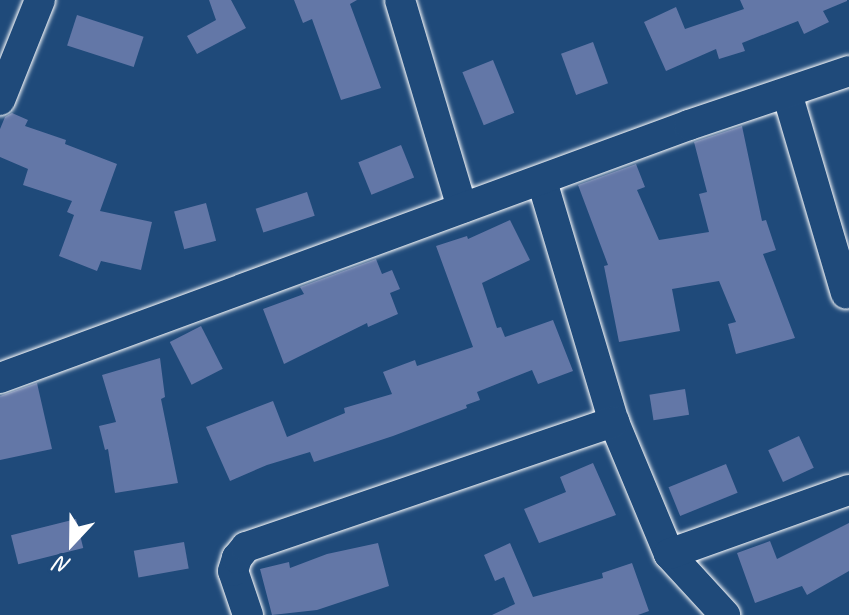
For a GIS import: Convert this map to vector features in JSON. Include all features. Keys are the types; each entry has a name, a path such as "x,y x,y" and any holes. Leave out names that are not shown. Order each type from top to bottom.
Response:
{"street":[{"path":"0,100 40,0"},
{"path":"400,0 462,208"},
{"path":"0,378 462,208 849,71"},
{"path":"787,93 846,294"},
{"path":"542,181 614,422 669,554 725,615"},
{"path":"248,615 233,571 237,558 246,547 614,422"},
{"path":"669,554 849,490"}],"building":[{"path":"209,0 231,0 246,28 197,54 187,36 216,20"},
{"path":"294,0 357,0 350,4 381,88 341,100 312,19 303,23"},
{"path":"740,0 847,1 823,11 829,22 804,34 798,21 742,43 745,51 719,59 716,49 666,71 644,22 676,7 685,29 744,9"},
{"path":"77,15 144,37 134,67 67,45"},
{"path":"593,42 608,83 576,95 561,54"},
{"path":"493,60 514,113 484,125 462,72"},
{"path":"12,113 28,120 25,126 66,140 65,144 117,164 100,211 152,222 141,270 101,261 97,271 59,256 74,215 67,212 72,201 23,185 28,169 0,157 0,129 5,117"},
{"path":"742,126 762,221 766,220 776,250 763,254 795,338 736,354 728,324 736,322 719,281 672,289 680,331 619,342 604,266 608,265 578,185 636,164 645,187 637,190 659,240 709,232 699,194 707,192 694,142"},
{"path":"401,145 414,177 371,195 358,162"},
{"path":"307,192 315,216 263,232 256,209"},
{"path":"206,203 216,241 184,249 174,212"},
{"path":"510,220 530,260 482,283 497,328 501,327 505,337 553,320 573,371 538,384 532,370 477,392 480,400 466,405 467,408 393,436 314,462 310,452 267,465 230,481 206,427 273,401 287,437 345,413 344,408 392,394 383,372 415,360 417,366 473,347 436,246 467,236 468,239"},
{"path":"376,259 382,274 392,270 400,289 390,293 398,314 368,327 367,323 284,364 263,309 304,294 300,287"},
{"path":"201,326 223,369 192,385 170,342"},
{"path":"160,358 165,397 161,399 178,483 115,493 108,449 105,450 99,426 116,422 102,375"},
{"path":"37,383 52,449 0,460 0,396"},
{"path":"685,389 689,415 654,420 649,395"},
{"path":"799,436 814,468 783,482 768,450"},
{"path":"593,463 616,515 539,543 524,509 566,492 560,477"},
{"path":"726,464 738,493 680,516 669,487"},
{"path":"76,519 83,548 18,564 11,535"},
{"path":"849,523 849,571 807,595 802,586 755,603 737,553 770,541 777,559"},
{"path":"184,542 189,569 138,577 134,551"},
{"path":"378,543 389,586 317,610 272,615 260,569 289,562 290,568 327,554"},
{"path":"510,543 533,597 603,578 602,573 632,563 649,611 638,615 492,615 515,604 504,577 495,581 484,555"}]}
